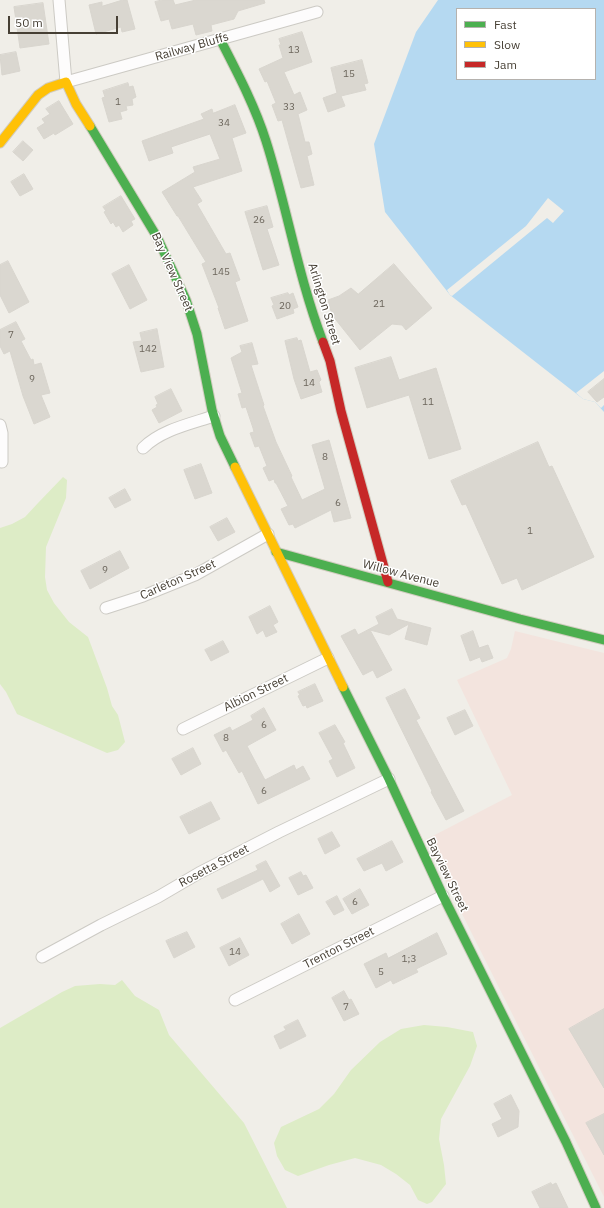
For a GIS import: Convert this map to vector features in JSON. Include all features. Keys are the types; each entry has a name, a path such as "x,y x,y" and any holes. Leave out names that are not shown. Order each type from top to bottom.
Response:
{"street":[{"name":"Bay View Street","path":"59,0 66,82 76,104 157,237 186,300 197,334 214,416 220,436 276,552"},
{"name":"Railway Bluffs","path":"66,82 317,12"},
{"name":"Arlington Street","path":"220,39 248,93 266,140 312,314 330,361 341,411 388,582"},
{"path":"0,143 44,89 66,82"},
{"path":"143,448 150,441 159,436 214,416"},
{"path":"0,425 2,433 2,462"},
{"name":"Carleton Street","path":"106,608 143,596 195,575 268,534"},
{"name":"Willow Avenue","path":"276,552 520,619 604,640"},
{"name":"Bayview Street","path":"276,552 388,779 443,896 559,1128 596,1208"},
{"name":"Albion Street","path":"183,729 328,658"},
{"name":"Rosetta Street","path":"42,958 101,925 158,897 265,839 388,779"},
{"name":"Trenton Street","path":"235,1000 443,896"}],"shaded area":[{"path":"515,631 604,653 604,1197 425,840 512,795 457,680 507,658 511,649"}],"green space":[{"path":"63,477 67,480 66,498 46,547 45,577 47,590 54,603 69,622 88,637 112,706 118,715 125,742 118,750 107,753 17,714 6,692 0,684 0,528 25,517"},
{"path":"122,980 135,996 159,1010 169,1035 244,1123 287,1208 0,1208 0,1028 75,986 100,984 115,985"},
{"path":"424,1025 447,1027 473,1032 477,1046 470,1066 441,1119 439,1139 446,1184 432,1202 427,1204 418,1200 410,1185 381,1165 355,1158 298,1176 285,1170 277,1156 274,1143 281,1127 319,1109 334,1094 351,1070 380,1042 401,1029"}],"water":[{"path":"438,0 604,0 604,412 595,402 583,399 450,295 385,212 374,144 416,32"}],"pier":[{"path":"548,198 564,211 553,223 547,218 452,296 450,295 447,290 526,226"},
{"path":"604,371 604,405 601,408 595,402 583,399 576,393"}],"building":[{"path":"127,0 135,29 122,32 121,27 96,34 89,5 102,2 102,6"},
{"path":"162,0 173,0 175,5 196,0 264,0 265,3 238,11 234,19 211,25 212,31 196,35 193,24 172,29 169,19 161,21 155,2"},
{"path":"43,3 49,44 20,48 14,7"},
{"path":"302,32 312,62 284,72 294,95 300,92 307,110 298,114 305,142 309,142 312,154 307,156 314,185 301,188 282,120 278,121 272,105 276,103 267,81 265,82 259,69 283,58 279,45 281,45 279,39"},
{"path":"16,52 20,71 2,75 0,55"},
{"path":"362,60 368,83 364,84 366,90 341,96 345,106 328,112 323,98 337,93 331,68"},
{"path":"128,83 129,87 133,86 136,97 132,99 133,105 126,106 127,110 120,112 122,119 109,122 102,98 105,97 103,91"},
{"path":"59,101 73,124 55,135 54,133 44,139 37,128 45,123 42,119 50,114 46,109"},
{"path":"235,105 246,133 232,138 242,171 193,187 202,201 197,204 226,254 230,253 240,280 235,282 248,321 225,329 219,308 202,264 206,262 162,192 195,172 193,167 220,159 210,134 171,147 173,153 149,161 142,141 204,119 201,114 212,109 213,113"},
{"path":"23,141 33,150 23,161 13,152"},
{"path":"24,174 33,189 20,196 11,182"},
{"path":"121,196 135,219 131,221 133,225 123,232 119,225 116,227 113,222 111,224 104,212 106,211 103,207"},
{"path":"267,206 273,227 267,229 279,265 263,270 245,212"},
{"path":"8,261 29,302 9,313 0,295 0,265"},
{"path":"394,264 432,308 406,330 402,325 392,324 360,350 332,315 328,300 339,296 351,288 358,294"},
{"path":"129,265 147,300 130,309 112,274"},
{"path":"288,293 289,295 293,293 298,307 293,309 294,313 277,319 272,306 274,305 271,298"},
{"path":"16,322 25,339 21,341 31,360 33,359 34,365 41,363 50,393 41,395 50,417 34,424 23,396 10,351 4,354 0,346 0,330"},
{"path":"157,329 164,367 141,372 133,342 142,341 140,333"},
{"path":"297,338 298,341 301,340 310,372 317,370 321,380 319,382 322,392 301,399 294,379 285,341"},
{"path":"252,343 258,364 251,365 264,405 263,406 276,442 302,500 325,489 312,445 329,440 351,518 334,522 331,510 295,528 293,524 289,525 281,509 288,506 274,479 269,481 263,468 267,466 259,446 255,447 250,433 254,432 253,428 246,407 242,408 238,394 242,393 231,358 242,352 240,346"},
{"path":"391,357 399,380 436,368 461,449 429,459 409,395 367,408 355,368"},
{"path":"604,379 604,397 597,402 588,392"},
{"path":"171,389 182,411 159,423 152,410 157,407 156,405 158,404 155,397"},
{"path":"538,442 549,467 552,466 594,557 522,590 517,578 502,584 466,504 462,505 451,481"},
{"path":"201,464 212,493 195,499 184,470"},
{"path":"125,489 131,500 115,508 109,498"},
{"path":"227,518 235,532 218,541 210,527"},
{"path":"120,551 129,568 90,589 81,571"},
{"path":"270,606 278,622 273,625 277,632 266,637 263,630 257,634 249,617"},
{"path":"392,609 397,619 431,628 427,645 405,639 409,624 389,635 370,630 392,670 377,678 373,670 363,675 341,636 355,629 358,635 379,624 376,617"},
{"path":"473,631 479,648 488,645 493,658 482,662 480,657 470,661 461,636"},
{"path":"223,641 229,652 211,661 205,650"},
{"path":"315,684 323,701 307,708 306,705 303,706 298,696 300,695 298,692"},
{"path":"405,689 420,718 416,720 464,811 446,820 386,698"},
{"path":"264,708 276,730 247,746 265,780 294,765 296,770 303,766 310,779 258,804 242,771 239,773 226,750 223,752 214,735 230,727 232,731 253,720 251,716"},
{"path":"465,710 473,726 455,735 447,718"},
{"path":"335,725 345,742 343,743 355,768 337,777 329,761 333,759 319,733"},
{"path":"193,748 201,764 181,775 172,759"},
{"path":"211,802 220,819 189,834 180,817"},
{"path":"332,832 340,846 325,854 318,839"},
{"path":"392,841 403,862 386,871 382,863 364,871 357,859"},
{"path":"266,861 280,886 270,892 263,879 222,899 217,889 258,870 256,866"},
{"path":"301,872 303,876 306,875 313,888 298,895 289,878"},
{"path":"360,889 369,905 352,914 343,899"},
{"path":"337,896 344,910 334,915 326,902"},
{"path":"299,914 310,934 292,944 281,924"},
{"path":"187,932 195,947 174,958 166,941"},
{"path":"437,933 447,954 416,969 418,972 393,984 391,980 376,988 364,964 386,953 388,958"},
{"path":"240,938 249,955 229,966 220,948"},
{"path":"344,991 349,1000 351,999 359,1014 344,1021 332,998"},
{"path":"604,1009 604,1088 569,1029"},
{"path":"298,1020 306,1036 280,1049 274,1036 286,1030 284,1027"},
{"path":"511,1095 519,1111 518,1127 498,1137 492,1124 502,1119 494,1104"},
{"path":"604,1114 604,1155 586,1123"},
{"path":"551,1183 552,1185 556,1183 568,1208 540,1208 532,1192"}],"traffic: fast":[{"path":"220,39 245,89 262,128 306,292 323,342"},
{"path":"90,126 157,237 186,300 197,334 212,410 220,436 235,467"},
{"path":"276,552 520,619 604,640"},
{"path":"343,687 389,779 443,896 566,1142 596,1208"}],"traffic: slow":[{"path":"0,143 38,95 48,88 66,82 76,104 90,126"},
{"path":"235,467 343,687"}],"traffic: jam":[{"path":"323,342 330,361 341,411 388,582"}]}
